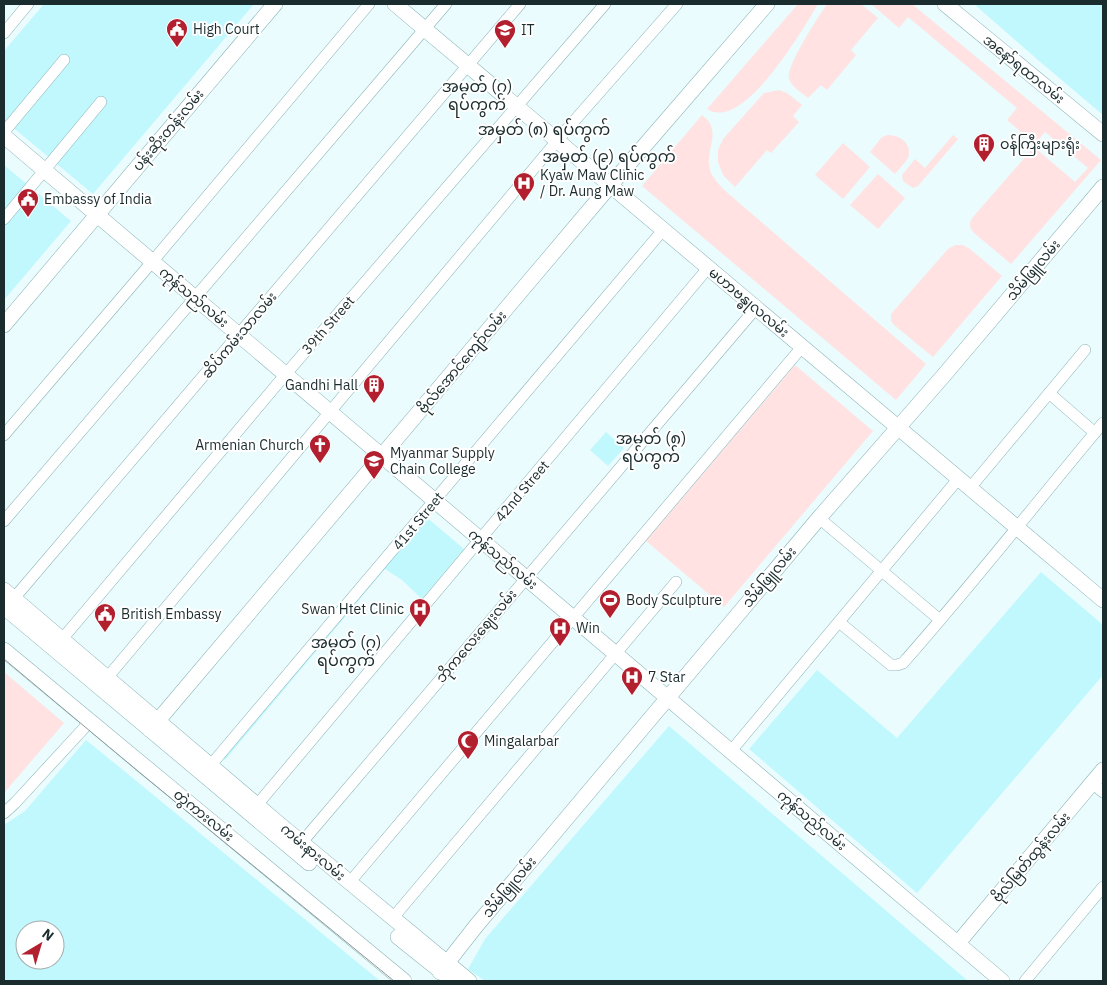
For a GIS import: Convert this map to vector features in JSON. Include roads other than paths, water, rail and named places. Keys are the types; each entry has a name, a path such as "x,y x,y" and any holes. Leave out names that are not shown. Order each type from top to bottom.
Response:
{"main road":[{"name":"ပန်းဆိုးတန်းလမ်း","path":"4,325 275,4"},
{"name":"မဟာဗန္ဓုလလမ်း","path":"395,4 427,26 559,139 610,186 898,427 1018,524 1103,600"},
{"name":"ဗိုလ်အောင်ကျော်လမ်း","path":"154,726 610,186 767,4"},
{"name":"အနော်ရထာလမ်း","path":"944,4 1103,134"},
{"name":"ကုန်သည်လမ်း","path":"4,136 1002,981"},
{"name":"သိမ်ဖြူလမ်း","path":"443,967 819,518 1103,187"},
{"name":"ကမ်းနားလမ်း","path":"7,601 443,967 469,981"},
{"name":"ကမ်းနားလမ်း","path":"58,644 107,678 143,708 154,726 172,733 257,805 298,847 349,883 397,923 443,967 453,981"},
{"name":"တွဲကားလမ်း","path":"4,650 404,981"},
{"path":"143,708 158,714 169,709"},
{"path":"169,709 166,721 172,733"},
{"name":"ဗိုလ်မြတ်ထွန်းလမ်း","path":"958,943 1098,788 1103,770"},
{"path":"397,923 429,944 439,947 448,945 476,926"},
{"path":"469,981 462,972 460,964 461,957 476,926"}],"street":[{"path":"4,33 28,4"},
{"path":"4,435 369,4"},
{"path":"4,521 446,4"},
{"name":"ဆိပ်ကမ်းသာလမ်း","path":"7,601 238,335 520,4"},
{"name":"39th Street","path":"58,644 284,375 605,4"},
{"path":"107,678 559,139 677,4"},
{"path":"4,132 64,60"},
{"path":"4,219 101,102"},
{"name":"41st Street","path":"210,766 663,230"},
{"name":"42nd Street","path":"257,805 708,268"},
{"name":"ဘိုကလေးဈေးလမ်း","path":"298,847 756,308"},
{"path":"349,883 802,347"},
{"path":"731,751 882,571 968,483 1085,350"},
{"path":"1049,393 1095,433"},
{"path":"839,622 891,665 903,663 1103,423"},
{"path":"819,518 940,620"},
{"path":"397,923 676,582"},
{"path":"4,812 15,803 85,726 87,718"},
{"path":"1025,981 1103,887"}],"tram line":[{"path":"4,659 394,981"}],"place":[{"name":"High Court","path":"177,48"},
{"name":"IT","path":"505,49"},
{"name":"ဝန်ကြီးများရုံး","path":"984,163"},
{"name":"Kyaw Maw Clinic / Dr. Aung Maw","path":"524,202"},
{"name":"Embassy of India","path":"28,218"},
{"name":"Gandhi Hall","path":"374,404"},
{"name":"Armenian Church","path":"320,464"},
{"name":"Myanmar Supply Chain College","path":"374,480"},
{"name":"Body Sculpture","path":"610,619"},
{"name":"Swan Htet Clinic","path":"420,628"},
{"name":"British Embassy","path":"105,633"},
{"name":"Win","path":"560,647"},
{"name":"7 Star","path":"632,696"},
{"name":"Mingalarbar","path":"468,760"}],"district":[{"name":"အမှတ် (၇) ရပ်ကွက်","path":"477,95"},
{"name":"အမှတ် (၈) ရပ်ကွက်","path":"544,129"},
{"name":"အမှတ် (၉) ရပ်ကွက်","path":"609,156"},
{"name":"အမှတ် (၈) ရပ်ကွက်","path":"651,447"},
{"name":"အမှတ် (၇) ရပ်ကွက်","path":"346,651"}]}
